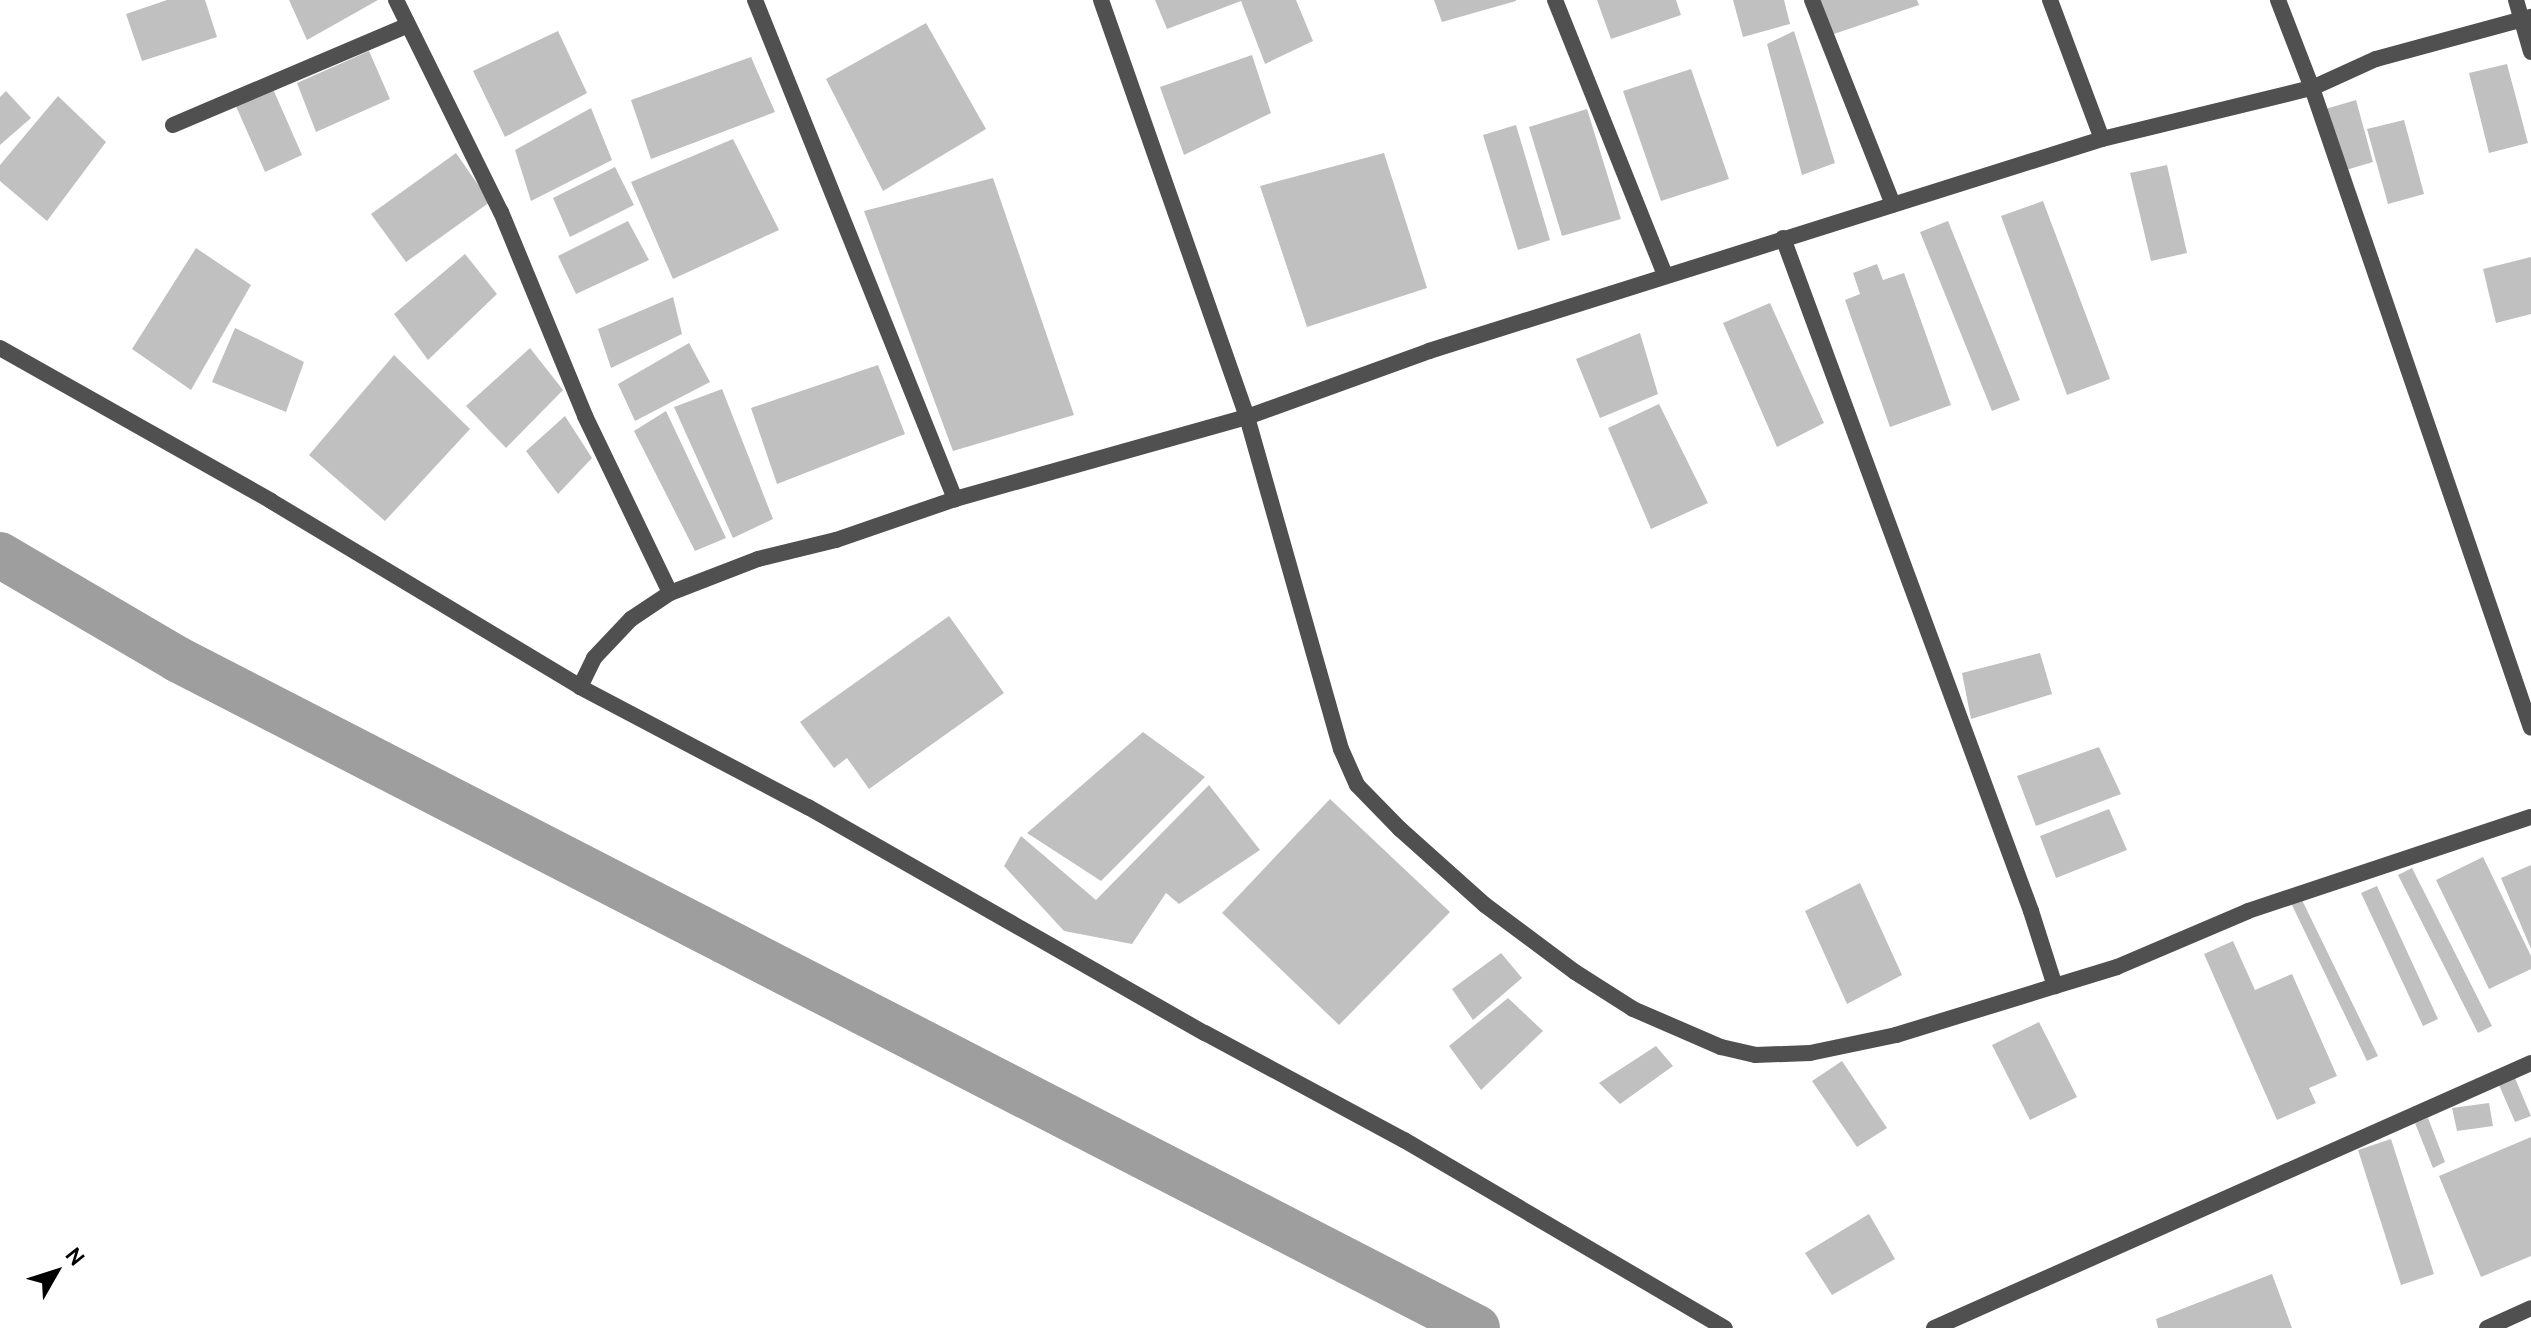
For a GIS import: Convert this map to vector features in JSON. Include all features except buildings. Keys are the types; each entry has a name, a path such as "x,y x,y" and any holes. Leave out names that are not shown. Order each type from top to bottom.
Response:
{"street":[{"path":"396,0 406,26 441,85 501,212 585,416 670,593"},
{"path":"755,0 955,499"},
{"path":"1101,0 1247,417 1341,749 1357,785 1485,905 1575,972 1633,1009 1686,1035 1755,1055 1810,1053 1896,1035 2117,967 2248,911 2531,817"},
{"path":"1555,0 1665,275"},
{"path":"1812,0 1893,205"},
{"path":"2050,0 2102,139"},
{"path":"2278,0 2312,88 2531,728"},
{"path":"2516,0 2527,18 2531,52"},
{"path":"580,687 594,658 631,619 670,593 758,559 836,540 955,499 1247,417 1429,351 2102,139 2312,88 2376,59 2527,18"},
{"path":"173,125 406,26"},
{"path":"1783,238 2025,896 2055,986"},
{"path":"0,348 325,533 580,687 808,807 1205,1033 1404,1140 1725,1328"},
{"path":"1934,1328 2531,1063"},
{"path":"2487,1328 2531,1308"}],"waterway":[{"path":"0,555 177,659 1477,1328"}]}
